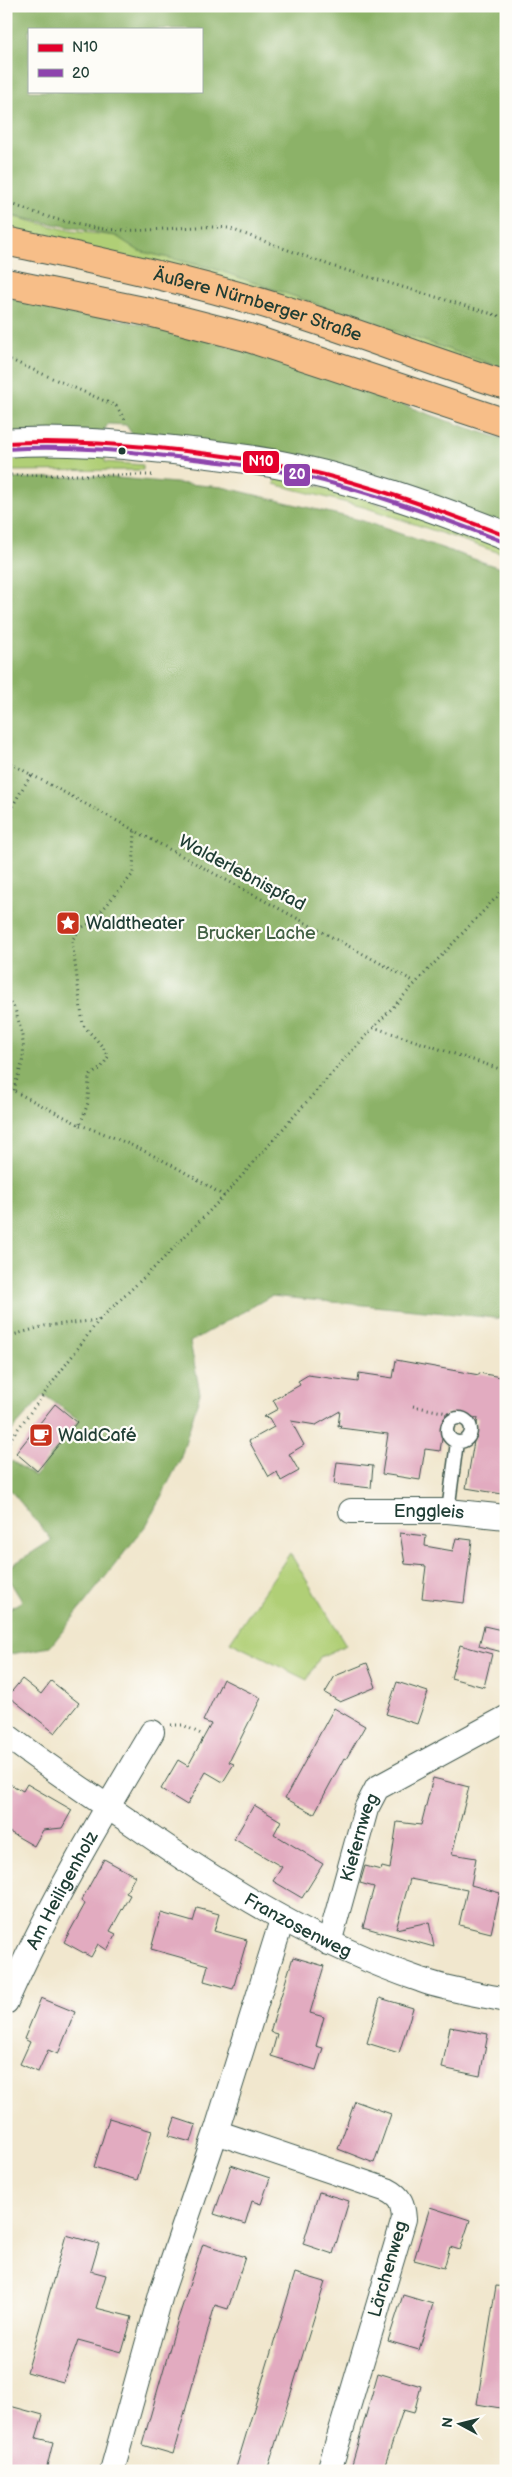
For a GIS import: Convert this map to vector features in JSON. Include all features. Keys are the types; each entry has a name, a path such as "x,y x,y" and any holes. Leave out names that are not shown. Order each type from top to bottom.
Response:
{"highway":[{"name":"Äußere Nürnberger Straße","path":"6,241 172,277 224,291 280,308 506,385"},
{"name":"Äußere Nürnberger Straße","path":"6,283 153,313 246,337 506,422"}],"street":[{"path":"6,443 141,446 217,454 320,474 404,498 506,536"},
{"name":"Enggleis","path":"351,1511 448,1511 506,1517"},
{"name":"Kiefernweg","path":"329,1943 366,1808 377,1788 506,1718"},
{"path":"108,1808 152,1732"},
{"name":"Franzosenweg","path":"6,1735 108,1808 224,1886 282,1920 329,1943 423,1981 506,2000"},
{"name":"Am Heiligenholz","path":"6,2002 35,1939 108,1808"},
{"path":"112,2471 162,2291 216,2132 282,1920"},
{"name":"Lärchenweg","path":"216,2132 387,2190 398,2196 404,2207 404,2219 330,2471"}],"lane":[{"path":"454,1418 467,1420 471,1428 467,1439 457,1442 451,1440 446,1432 448,1424 454,1418"},
{"path":"448,1511 457,1442"}],"path":[{"path":"6,202 65,222 119,230 210,226 228,228 332,266 506,318"},
{"path":"6,358 116,406 133,430 141,446"},
{"path":"6,475 90,473 160,475"},
{"name":"Walderlebnispfad","path":"6,761 415,982"},
{"path":"6,814 14,805 22,787 32,775"},
{"path":"80,1125 88,1103 89,1076 100,1068 108,1057 104,1047 82,1025 72,940 81,928 92,922 132,874 135,830"},
{"path":"6,1445 99,1320 157,1265 224,1196 372,1028 506,887"},
{"path":"6,1001 14,1006 23,1044 23,1060 16,1078 14,1092"},
{"path":"372,1028 506,1071"},
{"path":"6,1087 80,1125 108,1134 189,1173 224,1196"},
{"path":"6,1337 45,1326 99,1320"},
{"path":"414,1406 447,1413 454,1418"},
{"path":"152,1732 173,1725 183,1725 201,1734"}],"green space":[{"path":"6,6 506,6 506,369 212,268 139,251 116,236 6,215"},
{"path":"6,215 72,231 116,236 139,251 212,268 506,369 506,372 6,229"},
{"path":"6,297 139,324 237,348 299,367 506,440 506,525 132,434 126,425 108,424 103,432 6,432"},
{"path":"6,455 105,455 105,462 143,465 143,470 6,471"},
{"name":"Brucker Lache","path":"94,476 222,487 360,520 506,570 506,1319 271,1296 190,1342 200,1393 180,1460 147,1524 50,1647 6,1655 6,1611 22,1601 6,1575 6,1569 52,1540 6,1485 6,1466 12,1461 35,1476 79,1420 44,1395 6,1437 6,479"},
{"path":"276,476 338,491 506,544 506,555 367,508 274,484"},
{"path":"290,1553 346,1645 320,1657 307,1680 230,1642"}],"building":[{"path":"396,1360 506,1378 506,1489 503,1488 502,1494 466,1488 478,1418 446,1413 440,1451 425,1449 420,1480 382,1474 388,1434 340,1428 341,1425 338,1426 340,1411 316,1425 291,1421 304,1445 289,1454 299,1471 281,1481 277,1472 269,1477 249,1441 274,1427 269,1418 263,1417 278,1409 273,1400 300,1385 298,1381 308,1375 358,1382 359,1373 393,1378"},
{"path":"55,1404 77,1422 37,1471 16,1453"},
{"path":"337,1462 373,1466 371,1488 334,1484"},
{"path":"400,1533 426,1536 425,1546 453,1551 456,1538 472,1540 464,1603 422,1598 426,1566 405,1564"},
{"path":"484,1626 506,1631 506,1653 479,1646"},
{"path":"460,1645 492,1654 484,1687 451,1678"},
{"path":"367,1663 376,1687 340,1702 325,1693 335,1676"},
{"path":"22,1679 41,1694 51,1681 79,1703 55,1733 8,1696"},
{"path":"223,1679 261,1698 229,1762 234,1764 223,1782 206,1772 187,1805 161,1789 178,1760 188,1766 211,1724 203,1721"},
{"path":"397,1682 428,1692 417,1724 386,1714"},
{"path":"334,1708 365,1726 346,1759 344,1758 314,1814 285,1798"},
{"path":"433,1778 469,1787 452,1854 476,1858 471,1885 500,1893 491,1933 459,1925 467,1890 410,1879 396,1929 429,1922 434,1947 363,1927 374,1887 360,1883 365,1866 381,1870 382,1867 390,1869 397,1822 421,1825"},
{"path":"6,1782 23,1791 27,1784 72,1810 62,1828 43,1830 34,1846 6,1830"},
{"path":"254,1805 281,1821 274,1834 323,1864 302,1898 273,1881 282,1867 234,1839"},
{"path":"104,1859 135,1876 126,1893 130,1895 110,1931 116,1934 107,1950 98,1944 91,1957 64,1942 85,1904 81,1901"},
{"path":"197,1908 219,1914 214,1931 247,1940 233,1989 204,1981 208,1965 151,1949 161,1913 193,1922"},
{"path":"293,1957 324,1966 310,2013 324,2017 316,2046 323,2048 316,2070 271,2056 277,2034 270,2032"},
{"path":"41,1998 75,2012 58,2054 48,2050 38,2072 20,2064 30,2042 24,2039"},
{"path":"380,1998 413,2008 399,2053 367,2043"},
{"path":"450,2027 488,2034 480,2076 442,2068"},
{"path":"355,2101 391,2114 374,2163 338,2149"},
{"path":"109,2118 152,2131 137,2180 94,2167"},
{"path":"175,2118 196,2125 191,2142 169,2136"},
{"path":"231,2165 270,2178 261,2204 252,2201 245,2224 214,2214"},
{"path":"319,2192 349,2201 333,2254 303,2244"},
{"path":"430,2207 470,2220 460,2250 450,2247 444,2268 414,2260"},
{"path":"66,2235 99,2244 91,2271 106,2275 96,2308 132,2317 122,2352 78,2340 63,2382 27,2372"},
{"path":"203,2244 245,2257 228,2309 215,2305 173,2454 142,2445 178,2319"},
{"path":"295,2273 325,2282 267,2471 235,2471"},
{"path":"496,2286 506,2287 506,2409 477,2404"},
{"path":"403,2295 433,2304 419,2350 388,2341"},
{"path":"378,2373 421,2386 414,2413 403,2410 383,2471 350,2471"},
{"path":"10,2406 43,2415 36,2438 53,2442 46,2471 27,2471 6,2465 6,2421"}],"transit line":[{"name":"N10","path":"6,443 63,442 139,446 212,454 282,465 379,490 506,536"},
{"name":"20","path":"6,449 63,448 119,451 281,471 377,496 504,542"}],"place":[{"name":"Waldtheater","path":"68,923"},
{"name":"WaldCafé","path":"41,1435"}]}
